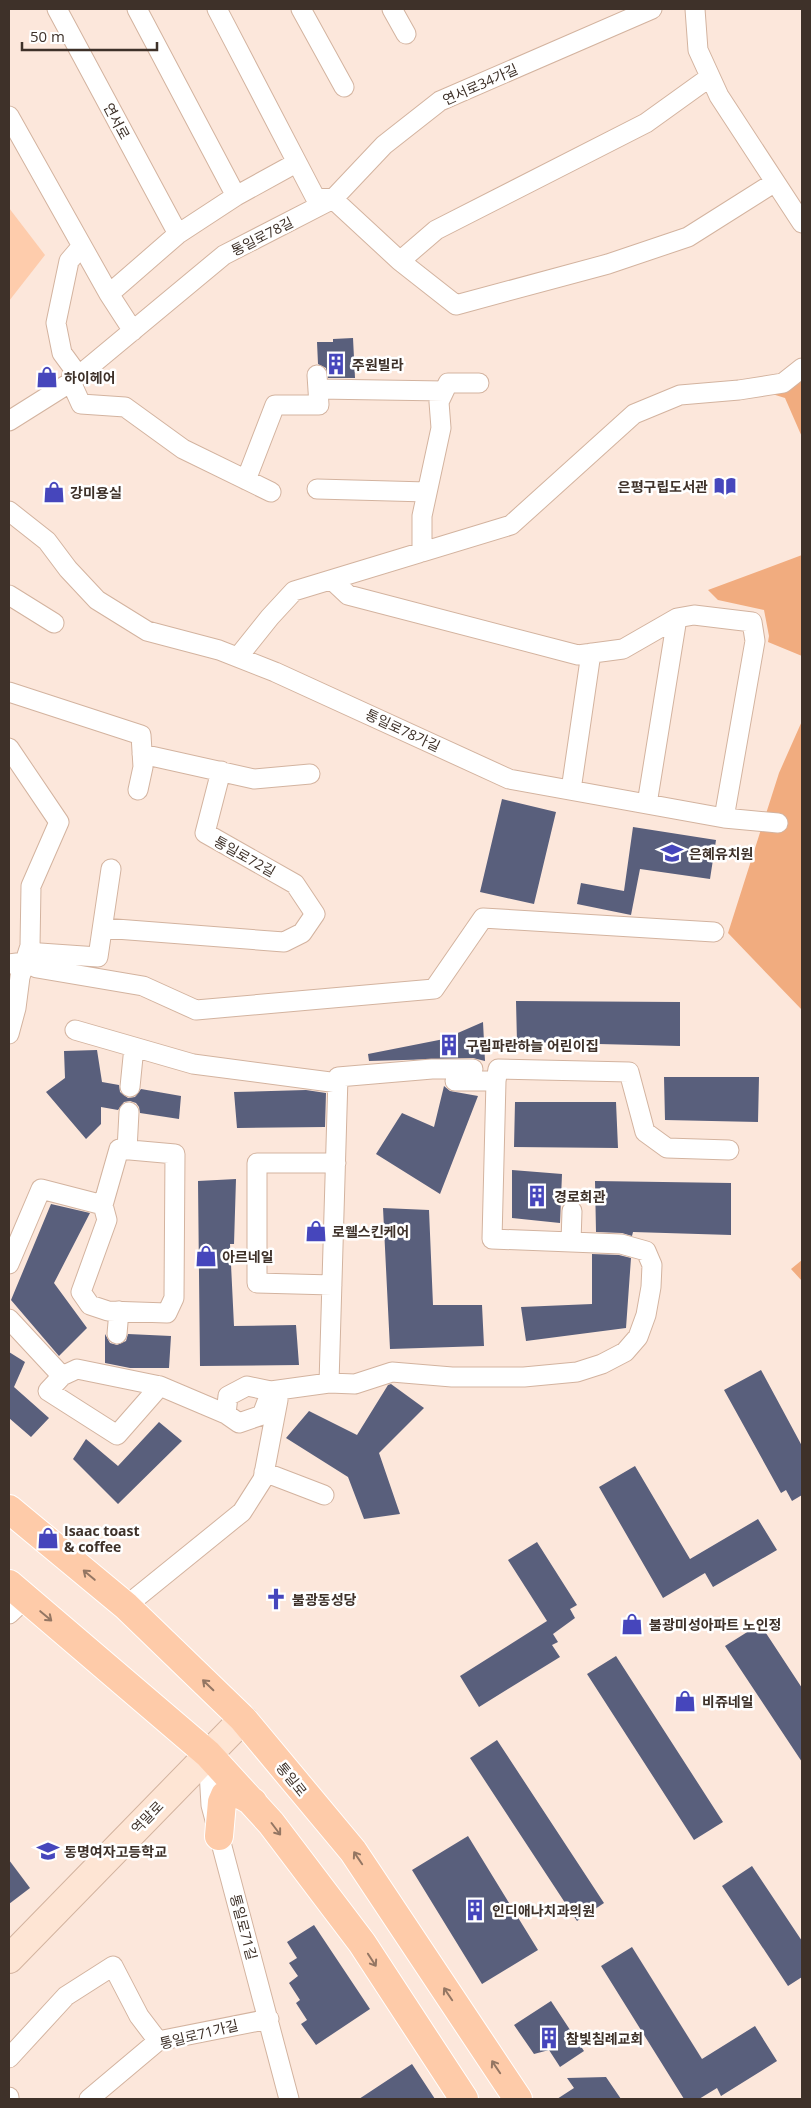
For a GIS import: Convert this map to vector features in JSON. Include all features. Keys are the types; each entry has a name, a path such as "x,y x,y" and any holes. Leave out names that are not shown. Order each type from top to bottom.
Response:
{"main road":[{"name":"통일로","path":"9,1509 126,1606 243,1719 353,1851 518,2099"},
{"path":"14,1599 208,1754 253,1802 271,1822 362,1943 464,2099"},
{"path":"219,1836 222,1802 225,1795 238,1794 253,1802"}],"street":[{"name":"연서로","path":"56,9 178,234"},
{"path":"137,9 236,196"},
{"path":"217,9 296,163 316,197 333,199 400,261 456,305 608,264 688,238 775,182"},
{"path":"301,9 344,87"},
{"path":"392,9 406,34"},
{"name":"연서로34가길","path":"333,199 384,145 440,101 652,9"},
{"path":"695,9 698,50 719,96 802,223"},
{"path":"400,261 436,230 646,122 710,77"},
{"path":"9,116 109,294 133,330"},
{"path":"109,294 178,234 236,196 296,163"},
{"name":"통일로78길","path":"9,421 71,382 224,255 333,199"},
{"path":"82,247 69,261 56,323 62,353 73,368 71,382 82,404 125,407 183,449 271,492"},
{"path":"238,657 294,591 511,525 634,414 680,395 739,390 783,383 802,368"},
{"path":"246,480 274,405 319,405 318,382 444,391"},
{"path":"422,552 422,516 441,428 440,402 448,384 478,383"},
{"path":"317,489 427,492"},
{"name":"통일로78가길","path":"9,511 47,541 68,569 97,600 147,631 219,650 275,672 509,779 724,818 778,823"},
{"path":"332,580 348,595 578,656 623,649 677,618 694,615 752,622 755,641 724,818"},
{"path":"9,595 54,623"},
{"path":"647,804 677,618"},
{"path":"571,790 591,653"},
{"path":"9,692 140,735 143,767 138,790"},
{"path":"9,748 59,822 31,886 30,946 17,963 20,977 16,1008 9,1034"},
{"path":"142,754 254,779 310,774"},
{"name":"통일로72길","path":"103,928 284,942 302,933 314,914 294,884 205,833 221,771"},
{"path":"17,963 40,953 98,957 111,868"},
{"path":"17,963 143,986 196,1010 434,989 483,918 714,932"},
{"path":"75,1030 193,1064 338,1083"},
{"path":"130,1087 134,1047"},
{"path":"329,1383 338,1077 432,1069 473,1069"},
{"path":"226,1414 228,1396 247,1386 271,1391 329,1383 355,1384 392,1372 452,1377 524,1377 577,1372 602,1364 625,1352 638,1338 646,1315 652,1265 646,1251 621,1244 492,1239 496,1081 498,1069 629,1072 645,1132 667,1148 729,1150"},
{"path":"448,1081 496,1081"},
{"path":"127,1150 129,1112"},
{"path":"119,1149 127,1150 175,1154 174,1298 167,1313 108,1310 90,1305 81,1292 107,1220 103,1205 119,1149"},
{"path":"332,1285 257,1283 257,1163 336,1163"},
{"path":"9,1264 42,1189 103,1205"},
{"path":"571,1242 572,1212"},
{"path":"117,1334 119,1311"},
{"path":"9,1319 62,1376"},
{"path":"160,1386 117,1435 48,1391 62,1376 77,1369 115,1372 160,1386 226,1414 239,1423 262,1415 271,1391"},
{"path":"126,1606 242,1512 263,1479 278,1400 271,1391"},
{"path":"264,1472 324,1495"},
{"name":"역말로","path":"9,1959 243,1719"},
{"name":"통일로71길","path":"208,1754 211,1805 289,2099"},
{"path":"9,2058 66,1996 113,1966 139,2016 158,2041"},
{"name":"통일로71가길","path":"89,2099 158,2041 269,2018"}],"shaded area":[{"path":"9,208 45,255 9,301"},
{"path":"802,365 802,437 785,398 769,393"},
{"path":"802,555 802,656 768,642 769,636 764,610 718,600 708,590"},
{"path":"802,721 802,1010 728,933 779,773"},
{"path":"802,1260 802,1281 791,1269"}],"building":[{"name":"주원빌라","path":"353,338 355,378 328,378 326,368 318,364 317,342 333,342 333,339"},
{"path":"502,799 556,812 534,904 480,892"},
{"name":"은혜유치원","path":"633,827 716,840 710,879 640,869 631,915 577,904 581,883 624,891"},
{"path":"516,1001 680,1002 680,1046 517,1042"},
{"name":"구립파란하늘 어린이집","path":"483,1022 485,1061 473,1058 369,1061 368,1054 444,1039"},
{"path":"97,1050 102,1082 119,1085 120,1092 128,1098 135,1097 141,1089 181,1096 179,1119 140,1113 136,1103 124,1102 118,1110 101,1107 101,1124 86,1139 46,1092 65,1078 64,1051"},
{"path":"664,1077 759,1077 758,1122 665,1120"},
{"path":"444,1086 450,1091 478,1096 440,1194 376,1154 402,1113 434,1127"},
{"path":"306,1090 326,1093 325,1127 237,1128 234,1092"},
{"path":"515,1102 616,1102 618,1148 514,1147"},
{"name":"경로회관","path":"512,1170 562,1174 560,1223 512,1218"},
{"path":"236,1179 234,1244 230,1244 234,1326 296,1325 299,1365 200,1366 198,1181"},
{"path":"595,1181 731,1183 731,1235 633,1232 632,1236 622,1233 596,1232"},
{"path":"51,1204 90,1213 54,1283 87,1328 59,1356 11,1300"},
{"path":"383,1208 429,1210 433,1305 482,1305 484,1346 390,1349"},
{"path":"592,1254 619,1255 631,1258 626,1328 526,1341 521,1307 592,1304"},
{"path":"105,1334 110,1343 117,1345 126,1341 128,1334 171,1336 169,1368 130,1368 105,1363"},
{"path":"9,1352 25,1362 14,1387 49,1418 31,1437 9,1418"},
{"path":"761,1370 802,1446 802,1495 792,1501 786,1490 781,1493 724,1390"},
{"path":"391,1384 424,1408 379,1453 400,1514 364,1519 348,1477 286,1438 309,1411 357,1435 388,1385"},
{"path":"159,1422 182,1441 118,1504 73,1459 86,1439 118,1466"},
{"path":"635,1466 690,1559 758,1519 777,1550 713,1587 705,1573 663,1598 599,1487"},
{"path":"537,1542 577,1605 570,1609 575,1618 553,1634 558,1642 552,1645 560,1657 479,1707 460,1676 547,1621 508,1560"},
{"path":"760,1624 802,1688 802,1762 725,1646"},
{"path":"616,1656 723,1822 694,1840 587,1674"},
{"path":"497,1740 604,1903 577,1921 470,1758"},
{"name":"인디애나치과의원","path":"468,1836 538,1950 482,1984 412,1870"},
{"path":"9,1860 30,1888 9,1904"},
{"path":"752,1866 802,1941 802,1977 788,1986 722,1886"},
{"path":"314,1925 370,2009 316,2045 301,2024 307,2020 296,2003 300,2000 289,1983 298,1976 289,1963 297,1958 287,1942"},
{"path":"632,1947 702,2059 755,2026 777,2061 721,2096 717,2088 699,2099 684,2099 601,1966"},
{"name":"참빛침례교회","path":"551,2001 584,2051 560,2067 549,2050 534,2054 514,2025"},
{"path":"412,2064 435,2099 359,2099"},
{"path":"606,2077 621,2099 557,2099 574,2088 567,2078"}],"place":[{"name":"주원빌라","path":"336,364"},
{"name":"하이헤어","path":"47,377"},
{"name":"은평구립도서관","path":"725,486"},
{"name":"강미용실","path":"54,492"},
{"name":"은혜유치원","path":"672,853"},
{"name":"구립파란하늘 어린이집","path":"449,1045"},
{"name":"경로회관","path":"537,1196"},
{"name":"로웰스킨케어","path":"316,1231"},
{"name":"아르네일","path":"206,1256"},
{"name":"Isaac toast & coffee","path":"48,1538"},
{"name":"불광동성당","path":"276,1599"},
{"name":"불광미성아파트 노인정","path":"632,1624"},
{"name":"비쥬네일","path":"685,1701"},
{"name":"동명여자고등학교","path":"48,1851"},
{"name":"인디애나치과의원","path":"475,1910"},
{"name":"참빛침례교회","path":"549,2038"}]}
